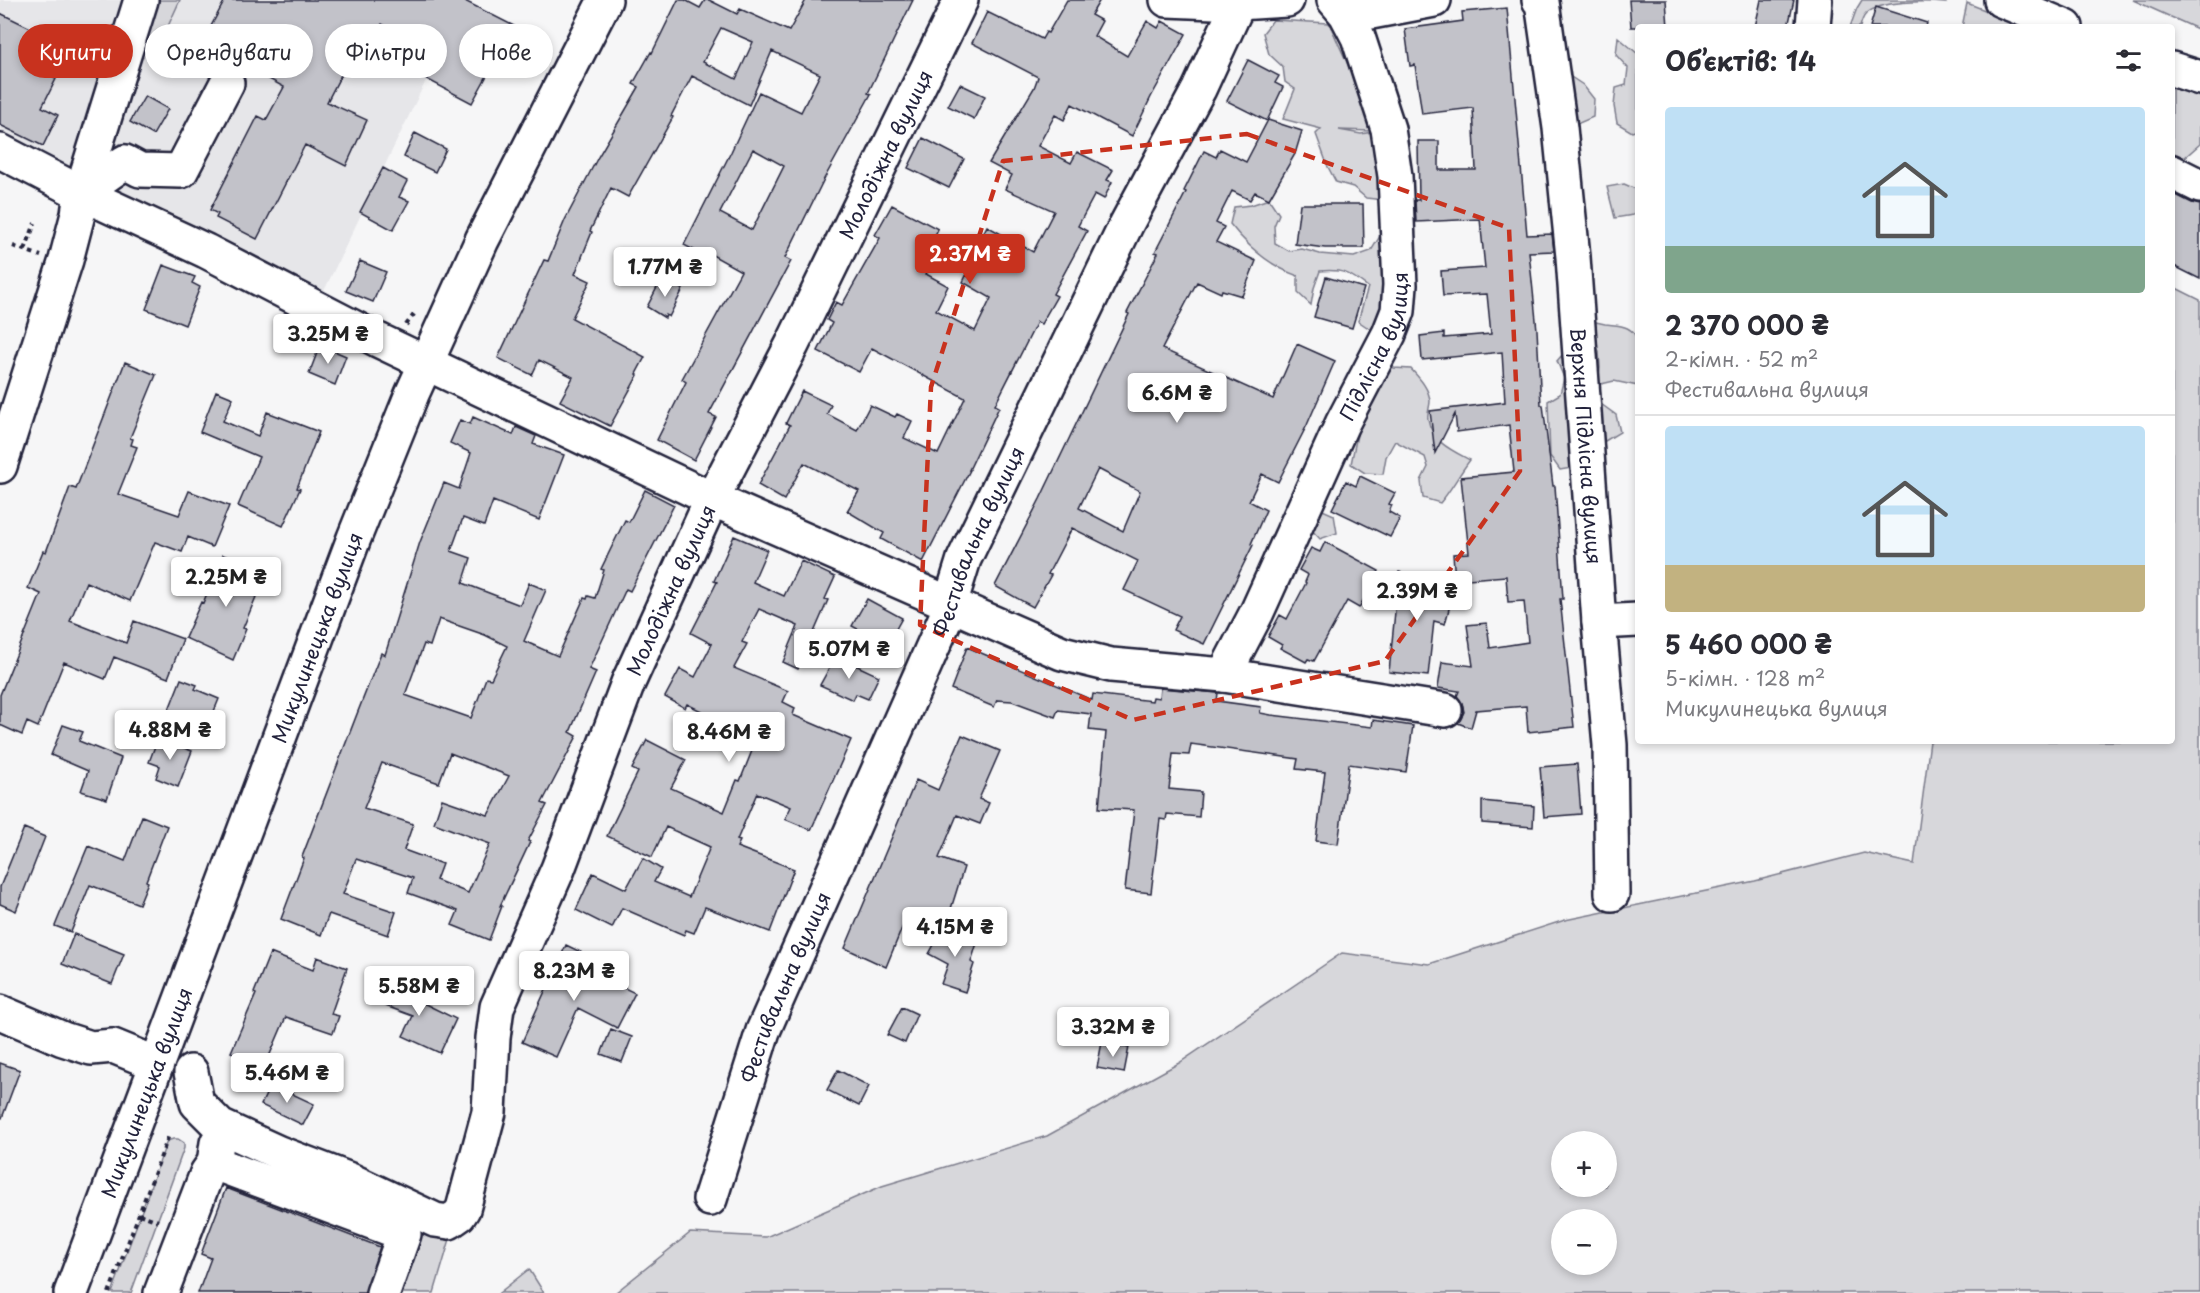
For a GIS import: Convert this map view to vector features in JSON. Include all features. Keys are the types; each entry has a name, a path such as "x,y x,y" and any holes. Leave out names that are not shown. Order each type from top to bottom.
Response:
{"main road":[{"path":"0,466 66,260 81,194 141,0"},
{"name":"Микулинецька вулиця","path":"71,1293 354,538 412,394 482,240 605,0"},
{"name":"Молодіжна вулиця","path":"220,1126 279,1153 350,1180 435,1220 449,1222 459,1215 489,1112 497,1007 558,869 628,683 712,499 792,345 961,0"},
{"path":"1167,0 1239,2 1287,0"},
{"name":"Підлісна вулиця","path":"1224,675 1257,612 1342,424 1389,334 1398,311 1400,285 1395,176 1388,129 1358,37 1346,14 1334,0"},
{"path":"1340,0 1371,12 1434,0"},
{"name":"Верхня Підлісна вулиця","path":"1539,0 1542,2 1560,128 1573,257 1610,745 1612,894"},
{"path":"1813,24 1815,0"},
{"path":"2001,0 2059,24"},
{"name":"Фестивальна вулиця","path":"710,1199 763,1031 946,617 969,548 1127,223 1198,89 1239,2"},
{"path":"2175,70 2200,78"},
{"path":"81,194 125,162 140,170 181,171 227,83"},
{"path":"0,151 81,194 206,251 378,340 712,499 1062,653 1111,664 1224,675 1444,710"},
{"path":"2175,174 2200,186"},
{"path":"1599,622 1635,620"},
{"path":"2,1014 91,1048 113,1046 157,1064"},
{"path":"161,1293 207,1173 214,1163 220,1126 197,1103 191,1072"},
{"path":"214,1163 404,1234 383,1293"}],"path":[{"path":"25,250 35,223"},
{"path":"109,1293 169,1135"},
{"path":"139,1214 158,1221"}],"highlighted area":[{"path":"1247,134 1509,228 1520,471 1385,661 1133,720 920,625 931,387 1003,161"}],"shaded area":[{"path":"0,0 465,0 447,37 447,24 325,24 325,78 427,78 324,291 0,136"},
{"path":"131,0 180,0 169,24 145,24 145,49 137,50"},
{"path":"1862,0 1941,0 1945,3 1915,2 1881,6 1866,14 1861,24 1851,24"},
{"path":"2133,0 2200,0 2200,30"},
{"path":"1967,3 2020,24 1963,24"},
{"path":"1273,20 1329,23 1349,67 1372,131 1339,130 1361,134 1378,131 1384,200 1366,198 1353,187 1336,182 1316,134 1321,129 1283,119 1295,89 1285,82 1283,67 1269,54 1263,33"},
{"path":"1618,37 1635,51 1635,131 1632,132 1617,123 1614,106 1616,88 1626,85 1628,68 1616,55"},
{"path":"1568,75 1583,85 1594,99 1593,117 1577,124 1563,114"},
{"path":"2175,82 2200,90 2200,144 2184,158 2175,154"},
{"path":"1624,184 1635,189 1635,214 1615,218 1607,187"},
{"path":"1269,199 1279,214 1274,226 1275,243 1289,251 1302,249 1320,254 1354,257 1371,251 1380,236 1388,252 1394,304 1373,331 1358,321 1368,287 1356,278 1346,273 1320,271 1311,305 1298,293 1298,276 1260,255 1230,224 1234,207 1251,205"},
{"path":"2175,288 2200,300 2200,1293 615,1293 690,1233 766,1237 882,1186 1047,1136 1179,1063 1342,953 1429,964 1565,920 1755,881 1864,853 1914,864 1930,744 2175,744"},
{"path":"1585,319 1624,327 1632,331 1635,335 1635,385 1614,381 1597,385 1600,368 1599,351 1589,336"},
{"path":"1568,348 1586,411 1601,404 1616,415 1620,432 1605,441 1588,446 1577,467 1560,470 1550,456 1548,401 1560,394 1564,378 1557,361"},
{"path":"1391,365 1394,368 1411,369 1417,376 1429,396 1428,419 1434,434 1443,444 1470,460 1440,503 1423,498 1421,481 1428,467 1425,457 1395,441 1386,457 1383,474 1365,473 1351,464 1358,430"},
{"path":"1318,508 1334,515 1337,533 1320,539 1309,527"},
{"path":"173,1139 184,1143 184,1148 131,1293 112,1293 167,1141"},
{"path":"393,1221 453,1229 434,1293 401,1293 422,1233"},
{"path":"529,1269 544,1293 499,1293"}],"building":[{"path":"225,0 463,0 510,24 459,24 459,78 486,78 472,103 425,78 447,78 447,24 325,24 325,78 339,78 327,102 367,120 346,166 305,145 257,239 216,218 218,214 210,210 258,116 266,120 284,87 267,78 313,78 313,24 212,24"},
{"path":"678,0 685,0 700,8 705,0 709,0 737,14 740,9 789,31 806,0 913,0 868,93 871,94 824,179 785,258 791,261 709,414 716,417 694,460 657,440 686,382 682,379 741,271 707,252 705,256 684,245 759,92 801,112 820,74 772,51 749,105 692,76 671,116 673,117 628,197 611,188 590,231 592,232 575,274 590,281 572,318 645,357 636,374 638,375 610,426 560,401 573,377 539,360 532,375 498,358 544,260 548,261 565,220 639,87 633,84 652,53","holes":["721,28 753,42 736,79 703,62","753,149 784,166 752,230 720,213"]},
{"path":"1067,0 1100,0 1091,15 1102,21 1094,36 1127,56 1147,21 1158,28 1162,21 1186,34 1132,136 1072,104 1064,120 1055,115 1038,146 1071,163 1077,152 1113,170 1107,180 1112,182 1104,199 1095,194 1078,226 1087,231 1053,294 1057,296 1041,324 1037,322 995,405 999,407 923,562 881,539 884,533 847,511 859,491 804,463 784,500 758,485 790,425 786,423 802,391 831,405 827,414 857,430 870,405 895,417 897,414 912,421 904,438 938,454 965,398 872,348 859,372 818,351 832,323 827,320 836,302 842,305 880,238 875,235 892,205 938,229 924,258 933,263 926,274 948,286 936,310 975,331 991,298 963,282 987,226 1033,252 1054,211 1005,189 1012,175 989,163 1034,88 1038,77 972,43 987,12 1042,39 1046,32 1048,33"},
{"path":"1629,0 1666,0 1668,24 1635,24 1635,27 1631,27"},
{"path":"1761,0 1794,0 1789,24 1756,24"},
{"path":"1876,7 1927,23 1927,24 1871,24"},
{"path":"1507,8 1527,235 1552,234 1554,251 1529,252 1537,330 1541,405 1543,405 1553,486 1555,486 1563,599 1560,599 1574,727 1528,732 1526,706 1476,710 1471,728 1458,723 1464,712 1457,696 1459,691 1438,688 1442,662 1473,666 1467,625 1487,623 1490,648 1528,642 1524,601 1508,602 1506,576 1455,580 1453,554 1469,553 1461,477 1514,472 1509,425 1457,432 1455,414 1435,453 1430,411 1505,402 1502,352 1422,360 1420,336 1444,333 1444,338 1491,334 1487,294 1443,296 1441,271 1485,268 1480,219 1416,222 1415,200 1419,200 1418,141 1439,141 1439,170 1476,170 1473,108 1422,114 1415,65 1410,66 1405,29 1463,21 1462,12"},
{"path":"0,13 22,24 18,24 18,78 56,79 42,107 58,115 43,146 0,125"},
{"path":"1248,60 1279,76 1275,83 1283,87 1267,121 1227,101"},
{"path":"960,84 985,96 974,119 948,106"},
{"path":"145,96 168,109 153,135 130,122"},
{"path":"1268,120 1302,131 1295,154 1269,199 1255,192 1250,200 1232,191 1216,223 1224,227 1216,242 1256,261 1242,296 1222,290 1221,293 1197,282 1162,349 1273,399 1297,344 1335,361 1307,425 1278,482 1262,474 1249,501 1266,510 1251,544 1253,545 1204,644 1173,630 1180,616 1124,590 1138,561 1072,528 1048,574 1051,575 1033,607 995,586 1040,499 1129,314 1127,313 1158,253 1155,252 1186,192 1184,191 1204,151 1216,157 1220,149 1246,162","holes":["1098,469 1140,491 1123,531 1079,508"]},
{"path":"415,133 446,149 435,172 404,157"},
{"path":"923,138 964,159 949,188 908,168"},
{"path":"383,168 407,181 399,197 409,201 393,230 360,212"},
{"path":"2175,194 2200,205 2200,279 2175,266"},
{"path":"1300,204 1363,204 1364,248 1325,248 1295,244"},
{"path":"360,261 386,272 373,302 346,291"},
{"path":"163,265 195,277 192,283 200,287 185,325 146,309"},
{"path":"1326,277 1364,288 1352,328 1314,317"},
{"path":"662,278 683,289 669,317 666,315 665,318 647,307"},
{"path":"320,345 346,356 335,385 309,374"},
{"path":"125,362 156,375 130,438 133,439 131,445 137,447 118,494 179,515 189,491 229,506 212,547 188,537 182,552 155,542 130,601 86,582 70,621 126,643 134,621 183,639 168,678 114,657 105,679 64,662 38,727 27,722 22,735 0,725 0,695 41,594 28,588 43,551 46,552 70,487 76,489"},
{"path":"216,391 233,398 223,421 258,436 267,412 319,432 297,488 300,489 283,526 238,506 259,457 200,432"},
{"path":"473,417 513,435 516,427 536,436 533,444 564,455 539,520 493,501 484,526 463,518 451,551 471,558 463,583 520,605 529,583 546,590 524,641 558,656 584,598 587,599 588,596 595,598 604,570 601,569 625,520 629,522 645,490 674,505 630,591 626,589 589,669 596,672 570,732 577,736 542,803 547,805 528,841 530,842 500,906 502,906 489,940 452,925 458,911 408,893 413,878 356,859 343,894 396,912 388,935 329,914 321,935 281,919 304,858 302,857 381,653 385,655 420,542 444,483 459,489 471,453 450,443 460,420 470,424","holes":["439,619 485,635 507,646 491,679 486,678 471,718 405,695 424,644 430,646","450,753 509,776 488,815 442,799 434,823 490,844 468,893 436,880 442,864 404,850 413,824 364,808 382,763 439,783"]},
{"path":"1360,476 1395,493 1389,504 1392,505 1389,512 1400,518 1390,537 1332,509 1346,481 1356,486"},
{"path":"734,536 767,550 753,582 784,596 801,561 835,577 825,599 828,600 798,669 783,662 798,626 759,609 742,642 747,644 734,668 788,691 783,702 795,708 793,715 851,740 811,830 785,819 791,807 757,793 737,840 740,841 737,847 794,869 770,932 705,907 694,933 686,930 684,935 622,908 612,928 576,910 593,873 626,889 643,858 661,869 654,882 689,897 710,847 666,827 652,857 607,836 638,772 632,769 647,740 686,760 671,788 724,812 737,780 740,781 757,738 687,704 685,708 665,697 680,669 695,677 712,644 691,633 717,582 714,581"},
{"path":"1325,542 1379,571 1359,608 1347,601 1314,661 1308,659 1306,662 1280,648 1282,645 1268,637 1280,615 1287,619 1306,583 1308,575 1299,570 1311,548 1320,552"},
{"path":"223,555 266,573 243,628 246,629 233,660 185,638"},
{"path":"1399,572 1455,586 1445,624 1434,621 1428,676 1389,672"},
{"path":"867,599 902,618 887,645 852,626"},
{"path":"967,647 1092,700 1093,694 1152,701 1153,697 1159,698 1160,688 1218,693 1217,701 1261,707 1260,713 1271,715 1372,727 1373,720 1413,726 1406,772 1349,764 1338,844 1316,841 1325,772 1296,769 1298,759 1191,744 1189,755 1173,754 1169,789 1201,792 1199,817 1167,814 1166,820 1160,819 1151,893 1125,890 1134,810 1099,808 1106,732 1089,730 1091,714 1058,710 1055,717 1012,701 997,700 994,707 951,689"},
{"path":"836,656 879,676 868,699 856,694 853,700 820,685"},
{"path":"181,679 197,685 195,689 219,699 210,721 186,711 184,718 168,712"},
{"path":"63,725 83,732 79,741 121,758 107,799 81,791 88,771 51,755"},
{"path":"962,735 1000,751 979,799 989,803 980,824 957,815 939,858 964,867 945,928 907,916 886,967 845,948 916,780 938,790"},
{"path":"158,738 192,751 178,787 156,778 160,766 149,762"},
{"path":"1577,764 1581,814 1544,817 1540,767"},
{"path":"1482,801 1534,806 1533,827 1482,823"},
{"path":"142,816 167,826 139,904 90,885 71,932 55,926 88,846 125,861"},
{"path":"24,828 45,837 16,911 0,904 0,887"},
{"path":"943,928 978,940 971,962 974,964 965,992 941,984 948,964 929,954"},
{"path":"74,934 124,954 112,984 62,964"},
{"path":"566,945 593,958 587,970 635,993 617,1028 578,1008 556,1057 522,1042"},
{"path":"270,953 313,970 317,957 347,968 331,1014 339,1016 333,1033 286,1017 265,1066 231,1052 256,994 254,993"},
{"path":"393,979 412,987 409,996 456,1019 440,1053 403,1036 413,1016 380,1004 389,980"},
{"path":"902,1007 917,1014 905,1043 887,1035"},
{"path":"611,1029 632,1037 622,1062 601,1054"},
{"path":"1102,1042 1129,1047 1124,1073 1097,1068"},
{"path":"0,1063 20,1070 2,1118 0,1118"},
{"path":"838,1070 869,1086 859,1106 827,1090"},
{"path":"271,1084 314,1104 303,1125 261,1105"},
{"path":"226,1188 380,1247 365,1293 198,1293 211,1258 201,1254"}]}
